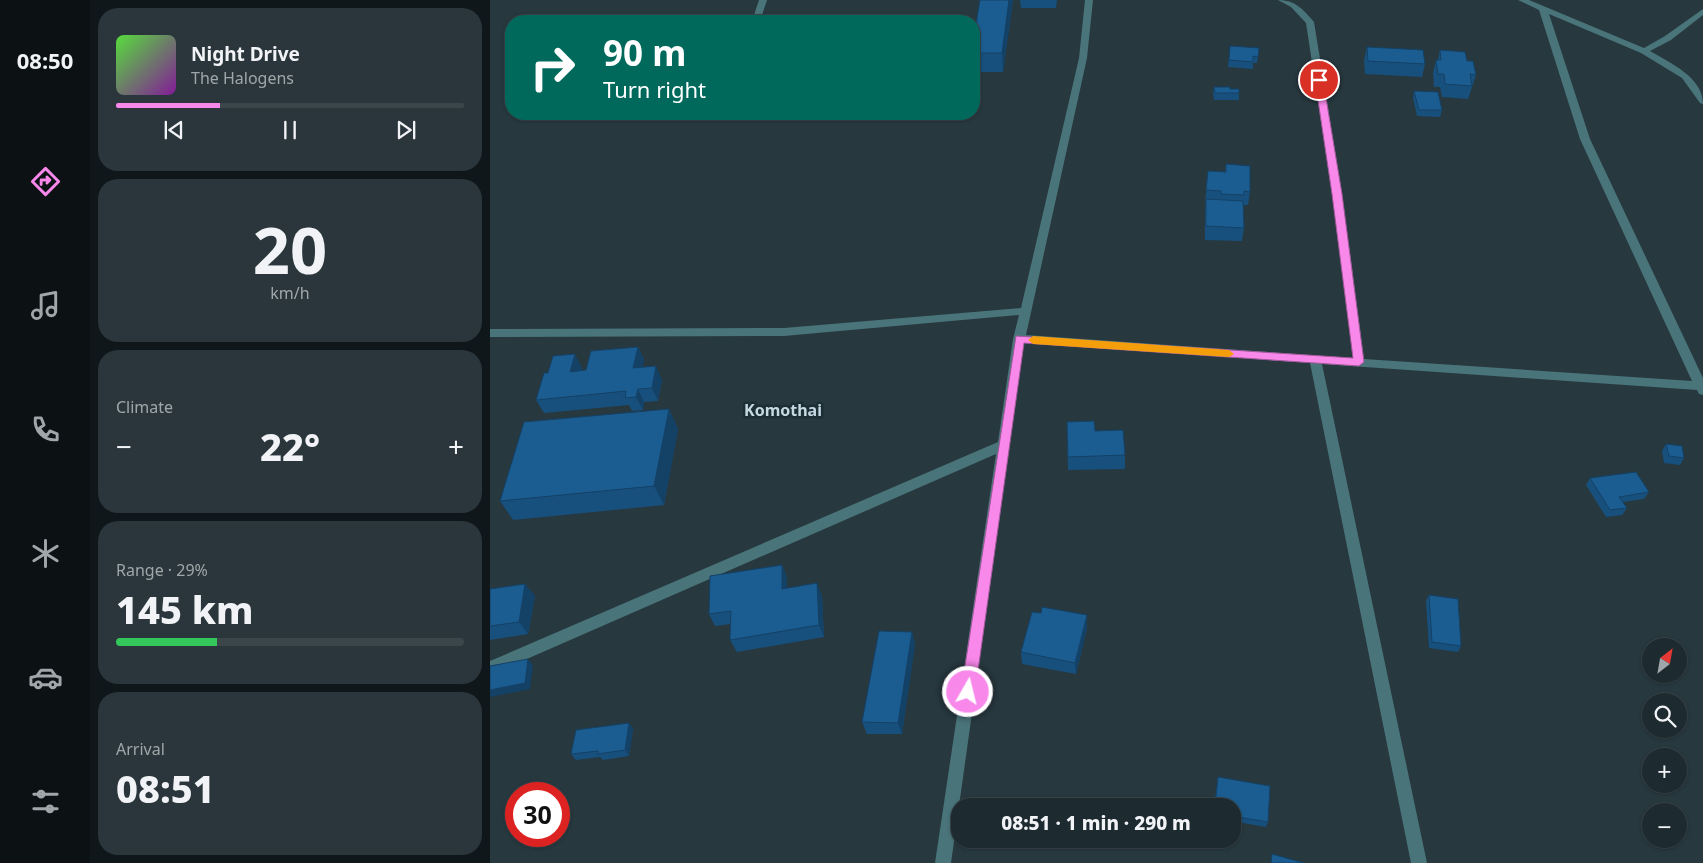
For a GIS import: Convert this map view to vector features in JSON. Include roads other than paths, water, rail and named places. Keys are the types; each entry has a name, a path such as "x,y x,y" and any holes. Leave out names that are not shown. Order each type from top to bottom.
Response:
{"street":[{"path":"758,15 763,0"},
{"path":"943,863 1019,339 1083,58 1089,0"},
{"path":"1282,0 1294,5 1310,22 1337,194 1359,362"},
{"path":"1522,0 1644,51 1686,76 1703,101"},
{"path":"1019,339 1359,362 1702,389 1585,139 1543,9"},
{"path":"1644,51 1668,38 1703,10"},
{"path":"490,333 784,332 1026,311"},
{"path":"1314,360 1419,863"},
{"path":"490,668 1004,445"}],"district":[{"name":"Komothai","path":"783,410"}]}
